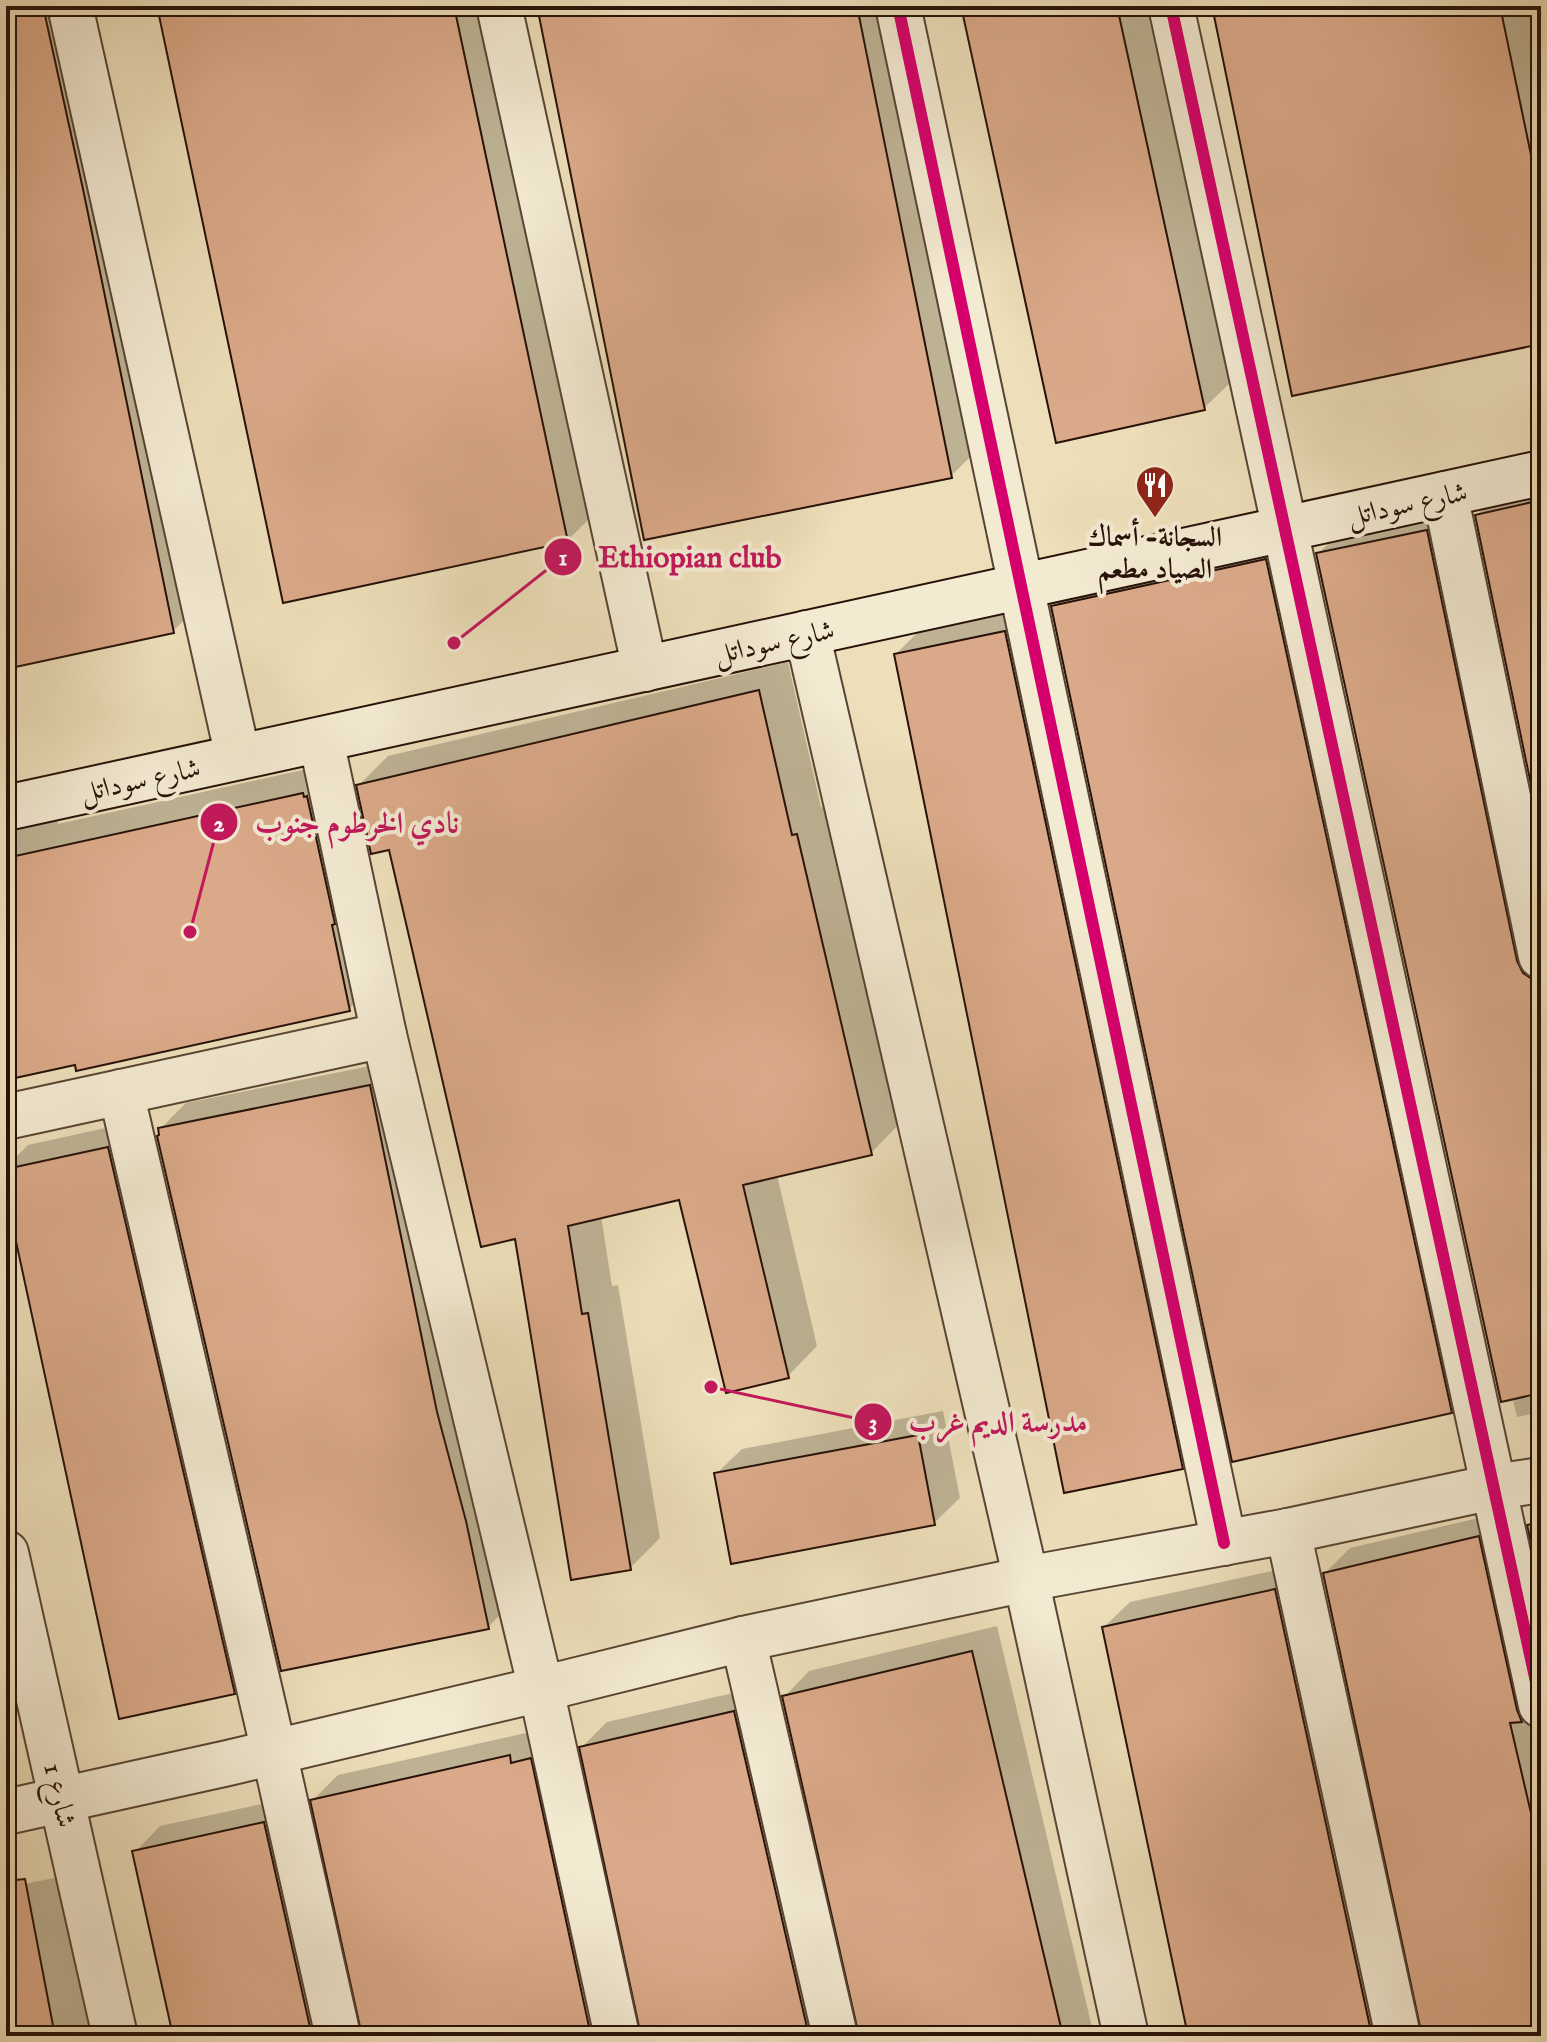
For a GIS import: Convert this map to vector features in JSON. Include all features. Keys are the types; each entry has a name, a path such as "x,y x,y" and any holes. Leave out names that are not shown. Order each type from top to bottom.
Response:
{"street":[{"path":"70,6 238,757"},
{"path":"499,6 645,669"},
{"path":"898,6 1224,1543"},
{"path":"1171,6 1541,1705"},
{"name":"شارع سوداتل","path":"6,808 1541,473"},
{"path":"1445,494 1541,956"},
{"path":"807,633 1026,1579 1126,2036"},
{"path":"321,740 384,1035 541,1689 617,2036"},
{"path":"6,1117 384,1035"},
{"path":"121,1092 338,2036"},
{"path":"6,1812 274,1752 743,1639 1026,1579 1541,1480"},
{"path":"1288,1531 1398,2036"},
{"name":"شارع 1","path":"6,1553 115,2036"},
{"path":"743,1639 835,2036"}],"building":[{"path":"6,6 43,6 174,633 6,669"},
{"path":"157,6 454,6 568,542 283,603"},
{"path":"537,6 857,6 952,478 644,540"},
{"path":"961,6 1117,6 1205,410 1056,443"},
{"path":"1212,6 1500,6 1541,203 1541,344 1292,396"},
{"path":"1541,500 1541,833 1475,515"},
{"path":"1427,530 1517,961 1523,973 1541,980 1541,1393 1501,1402 1316,553"},
{"path":"1266,559 1452,1413 1232,1462 1051,606"},
{"path":"1005,631 1183,1469 1064,1493 894,654"},
{"path":"759,690 792,835 797,834 872,1155 743,1185 789,1378 726,1393 679,1200 568,1226 582,1314 588,1313 631,1570 571,1580 515,1239 481,1247 389,850 371,854 356,785"},
{"path":"303,793 304,797 307,796 335,924 332,925 350,1011 76,1071 75,1065 6,1080 6,858"},
{"path":"370,1085 437,1412 466,1521 489,1629 281,1671 157,1136 158,1128"},
{"path":"108,1147 235,1694 119,1719 6,1195 6,1169"},
{"path":"918,1435 935,1525 731,1564 714,1473"},
{"path":"1541,1522 1541,1588 1527,1525"},
{"path":"1479,1536 1522,1722 1510,1723 1541,1856 1541,2036 1422,2036 1323,1573"},
{"path":"1275,1589 1372,2036 1188,2036 1102,1627"},
{"path":"972,1651 1063,2036 859,2036 782,1696"},
{"path":"734,1711 809,2036 641,2036 579,1747"},
{"path":"510,1755 511,1763 531,1758 591,2036 362,2036 310,1800"},
{"path":"264,1822 312,2036 173,2036 132,1851"},
{"path":"25,1879 55,2036 6,2036 6,1881"}],"cycle path":[{"path":"898,6 1224,1543"},
{"path":"1171,6 1541,1705"}],"place":[{"name":"السجانة- أسماك الصياد مطعم","path":"1155,519"},
{"name":"Ethiopian club","path":"454,643"},
{"name":"نادي الخرطوم جنوب","path":"190,932"},
{"name":"مدرسة الديم غرب","path":"711,1387"}]}
